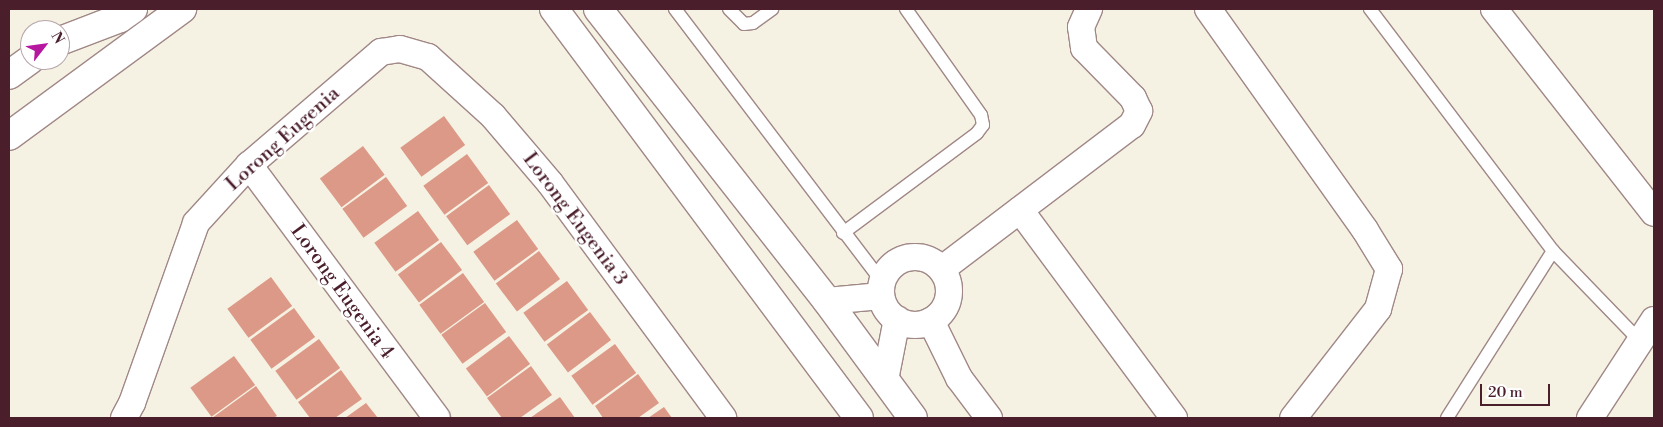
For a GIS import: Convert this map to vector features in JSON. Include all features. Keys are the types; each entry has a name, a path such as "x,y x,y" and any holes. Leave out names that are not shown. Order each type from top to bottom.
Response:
{"main road":[{"path":"70,32 98,9"},
{"path":"70,36 120,18 133,9"},
{"path":"9,136 182,9"},
{"path":"554,9 859,418"},
{"path":"598,9 827,301 913,418"},
{"path":"9,75 20,67"}],"street":[{"path":"942,269 1132,125 1139,111 1134,98 1084,48 1080,27 1088,9"},
{"path":"1208,9 1365,230 1389,269 1378,309 1293,418"},
{"path":"1494,9 1654,213"},
{"name":"Lorong Eugenia","path":"133,413 196,223 249,165 381,52 400,49"},
{"name":"Lorong Eugenia 3","path":"400,49 428,57 493,116 550,183 723,418"},
{"name":"Lorong Eugenia 4","path":"249,165 437,418"},
{"path":"1020,210 1174,418"},
{"path":"908,258 924,258 942,269 949,288 949,298 939,316 931,321 912,325 897,319 885,306 882,289 894,264 908,258"},
{"path":"827,301 882,289"},
{"path":"885,380 897,319"},
{"path":"1590,418 1654,320"},
{"path":"931,321 959,378 989,418"}],"lane":[{"path":"675,9 844,233 882,289"},
{"path":"730,9 744,24 753,23 772,9"},
{"path":"844,233 977,133 983,125 981,115 906,9"},
{"path":"1370,9 1553,250 1641,342"},
{"path":"1447,418 1553,250"}],"building":[{"path":"444,116 465,145 421,177 400,148"},
{"path":"363,146 385,175 342,207 320,178"},
{"path":"467,154 488,183 444,215 423,186"},
{"path":"386,177 407,206 363,238 342,209"},
{"path":"489,185 510,214 467,245 446,216"},
{"path":"418,211 439,240 395,272 374,243"},
{"path":"517,220 538,249 494,281 473,252"},
{"path":"441,242 462,270 419,302 398,274"},
{"path":"539,251 560,279 517,311 496,283"},
{"path":"463,273 484,302 440,334 419,305"},
{"path":"271,277 292,306 248,338 227,309"},
{"path":"567,281 588,310 544,342 523,313"},
{"path":"485,303 506,332 462,364 441,335"},
{"path":"294,308 315,337 271,369 250,340"},
{"path":"590,312 611,340 568,372 547,344"},
{"path":"509,336 530,364 487,396 466,368"},
{"path":"319,339 340,368 296,400 275,371"},
{"path":"615,344 636,373 592,405 571,376"},
{"path":"234,356 255,385 211,417 190,388"},
{"path":"531,366 552,395 520,418 502,418 487,398"},
{"path":"341,370 362,399 335,418 310,418 298,402"},
{"path":"638,374 659,403 638,418 603,418 595,406"},
{"path":"256,386 277,416 273,418 212,418"},
{"path":"560,397 575,418 530,418"},
{"path":"366,403 378,418 345,418"},
{"path":"664,407 672,418 648,418"}]}
